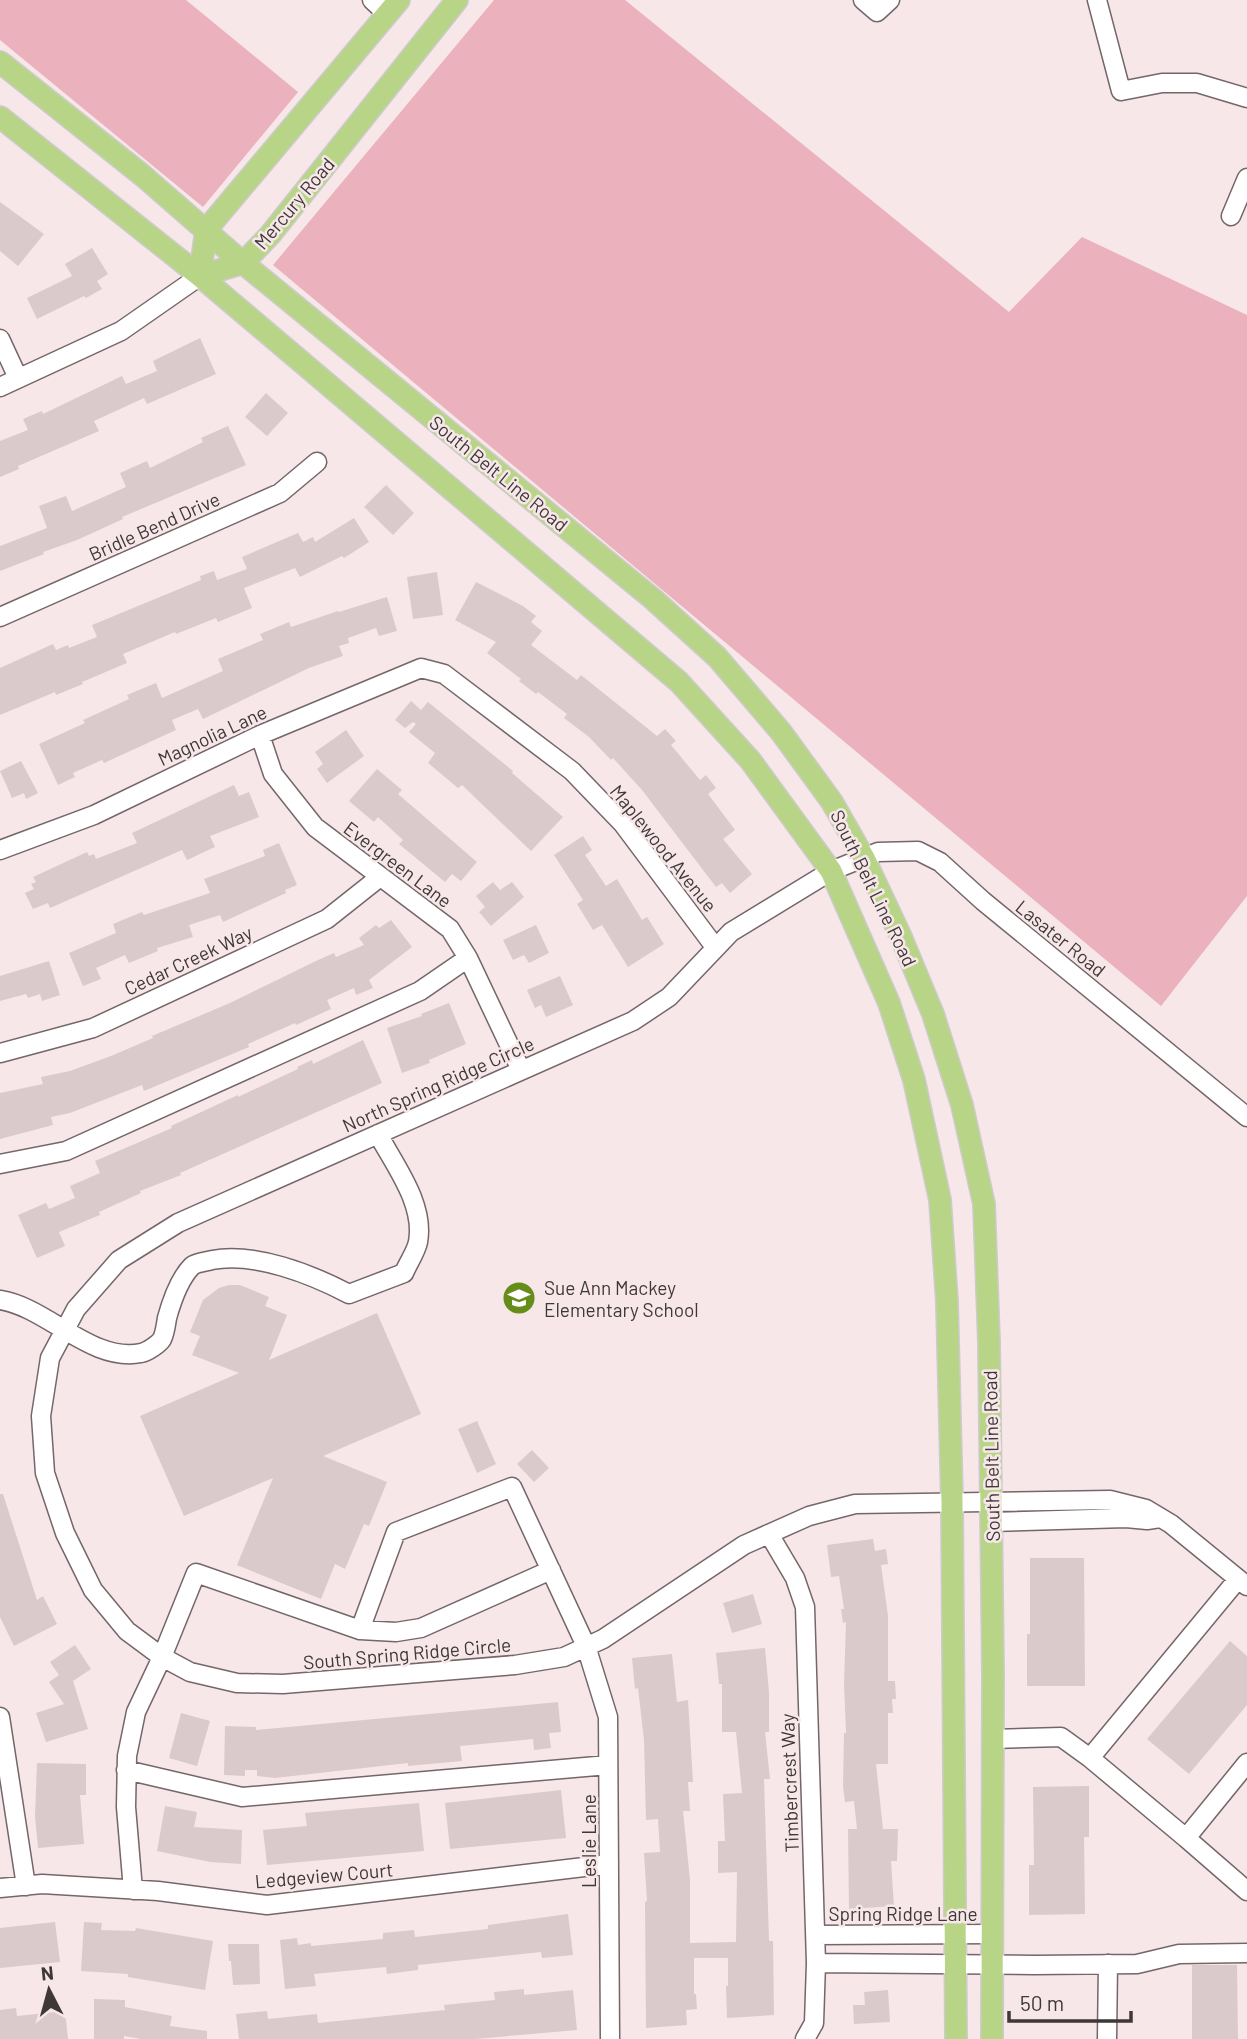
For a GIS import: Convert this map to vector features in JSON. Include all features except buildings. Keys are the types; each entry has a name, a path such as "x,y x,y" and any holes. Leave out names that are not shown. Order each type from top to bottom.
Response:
{"main road":[{"name":"Mercury Road","path":"200,276 243,263 270,235 457,0"},
{"path":"200,276 206,230 386,5"},
{"name":"South Belt Line Road","path":"0,62 653,599 717,657 789,742 832,802 864,858 933,1014 962,1105 984,1204 991,1512 992,2039"},
{"name":"South Belt Line Road","path":"0,117 200,276 679,682 750,760 831,871 889,1003 914,1080 940,1200 947,1302 952,1502 956,2039"}],"street":[{"path":"863,0 884,6"},
{"path":"1097,0 1121,91 1162,83 1197,83 1247,98"},
{"path":"1231,216 1247,178"},
{"path":"0,387 121,331 200,276"},
{"path":"0,339 18,378"},
{"name":"Bridle Bend Drive","path":"0,617 280,493 317,462"},
{"name":"Magnolia Lane","path":"0,850 94,815 260,735 421,668 444,674"},
{"name":"Maplewood Avenue","path":"444,674 572,771 622,824 715,947"},
{"name":"Evergreen Lane","path":"260,735 273,774 314,827 450,929 468,958 521,1070"},
{"name":"Lasater Road","path":"831,871 878,852 918,851 940,862 983,901 1247,1117"},
{"name":"North Spring Ridge Circle","path":"65,1330 76,1309 120,1260 178,1223 633,1021 669,997 731,932 831,871"},
{"name":"Cedar Creek Way","path":"0,1053 93,1028 290,937 327,919 380,877"},
{"path":"0,1164 66,1151 420,991 468,958"},
{"path":"0,1300 18,1302 65,1330 117,1355 144,1353 162,1340 170,1306 183,1277 195,1264 227,1258 248,1258 324,1281 349,1294 404,1273 418,1243 419,1215 378,1134"},
{"name":"South Spring Ridge Circle","path":"65,1330 50,1358 40,1416 45,1473 65,1532 93,1590 127,1631 162,1657 190,1672 237,1682 283,1684 516,1665 564,1657 603,1639 744,1545 809,1516 855,1504 952,1502 991,1512"},
{"name":"Leslie Lane","path":"360,1630 396,1532 512,1487 586,1646 608,1717 610,2039"},
{"path":"1110,1500 1110,1518"},
{"path":"991,1512 1110,1500 1146,1509 1171,1524 1243,1583 1090,1758"},
{"path":"991,1512 1147,1520 1160,1518"},
{"name":"Timbercrest Way","path":"769,1534 795,1578 805,1607 816,1963 814,2023 806,2038"},
{"path":"132,1889 126,1807 127,1756 136,1712 196,1573 360,1630 396,1632 421,1628 551,1570"},
{"path":"0,1717 26,1886"},
{"path":"992,1739 1061,1737 1090,1758 1247,1891"},
{"path":"1186,1838 1247,1763"},
{"path":"126,1770 242,1797 608,1765"},
{"name":"Ledgeview Court","path":"0,1888 42,1884 132,1889 267,1905 609,1864"},
{"name":"Spring Ridge Lane","path":"815,1934 991,1934"},
{"path":"816,1963 1136,1964 1179,1954 1247,1953"},
{"path":"1107,2039 1108,1964"}],"shaded area":[{"path":"0,0 186,0 298,92 203,207 0,40"},
{"path":"494,0 625,0 1009,312 1082,237 1247,315 1247,896 1161,1006 273,265"}],"place":[{"name":"Sue Ann Mackey Elementary School","path":"519,1298"}]}
